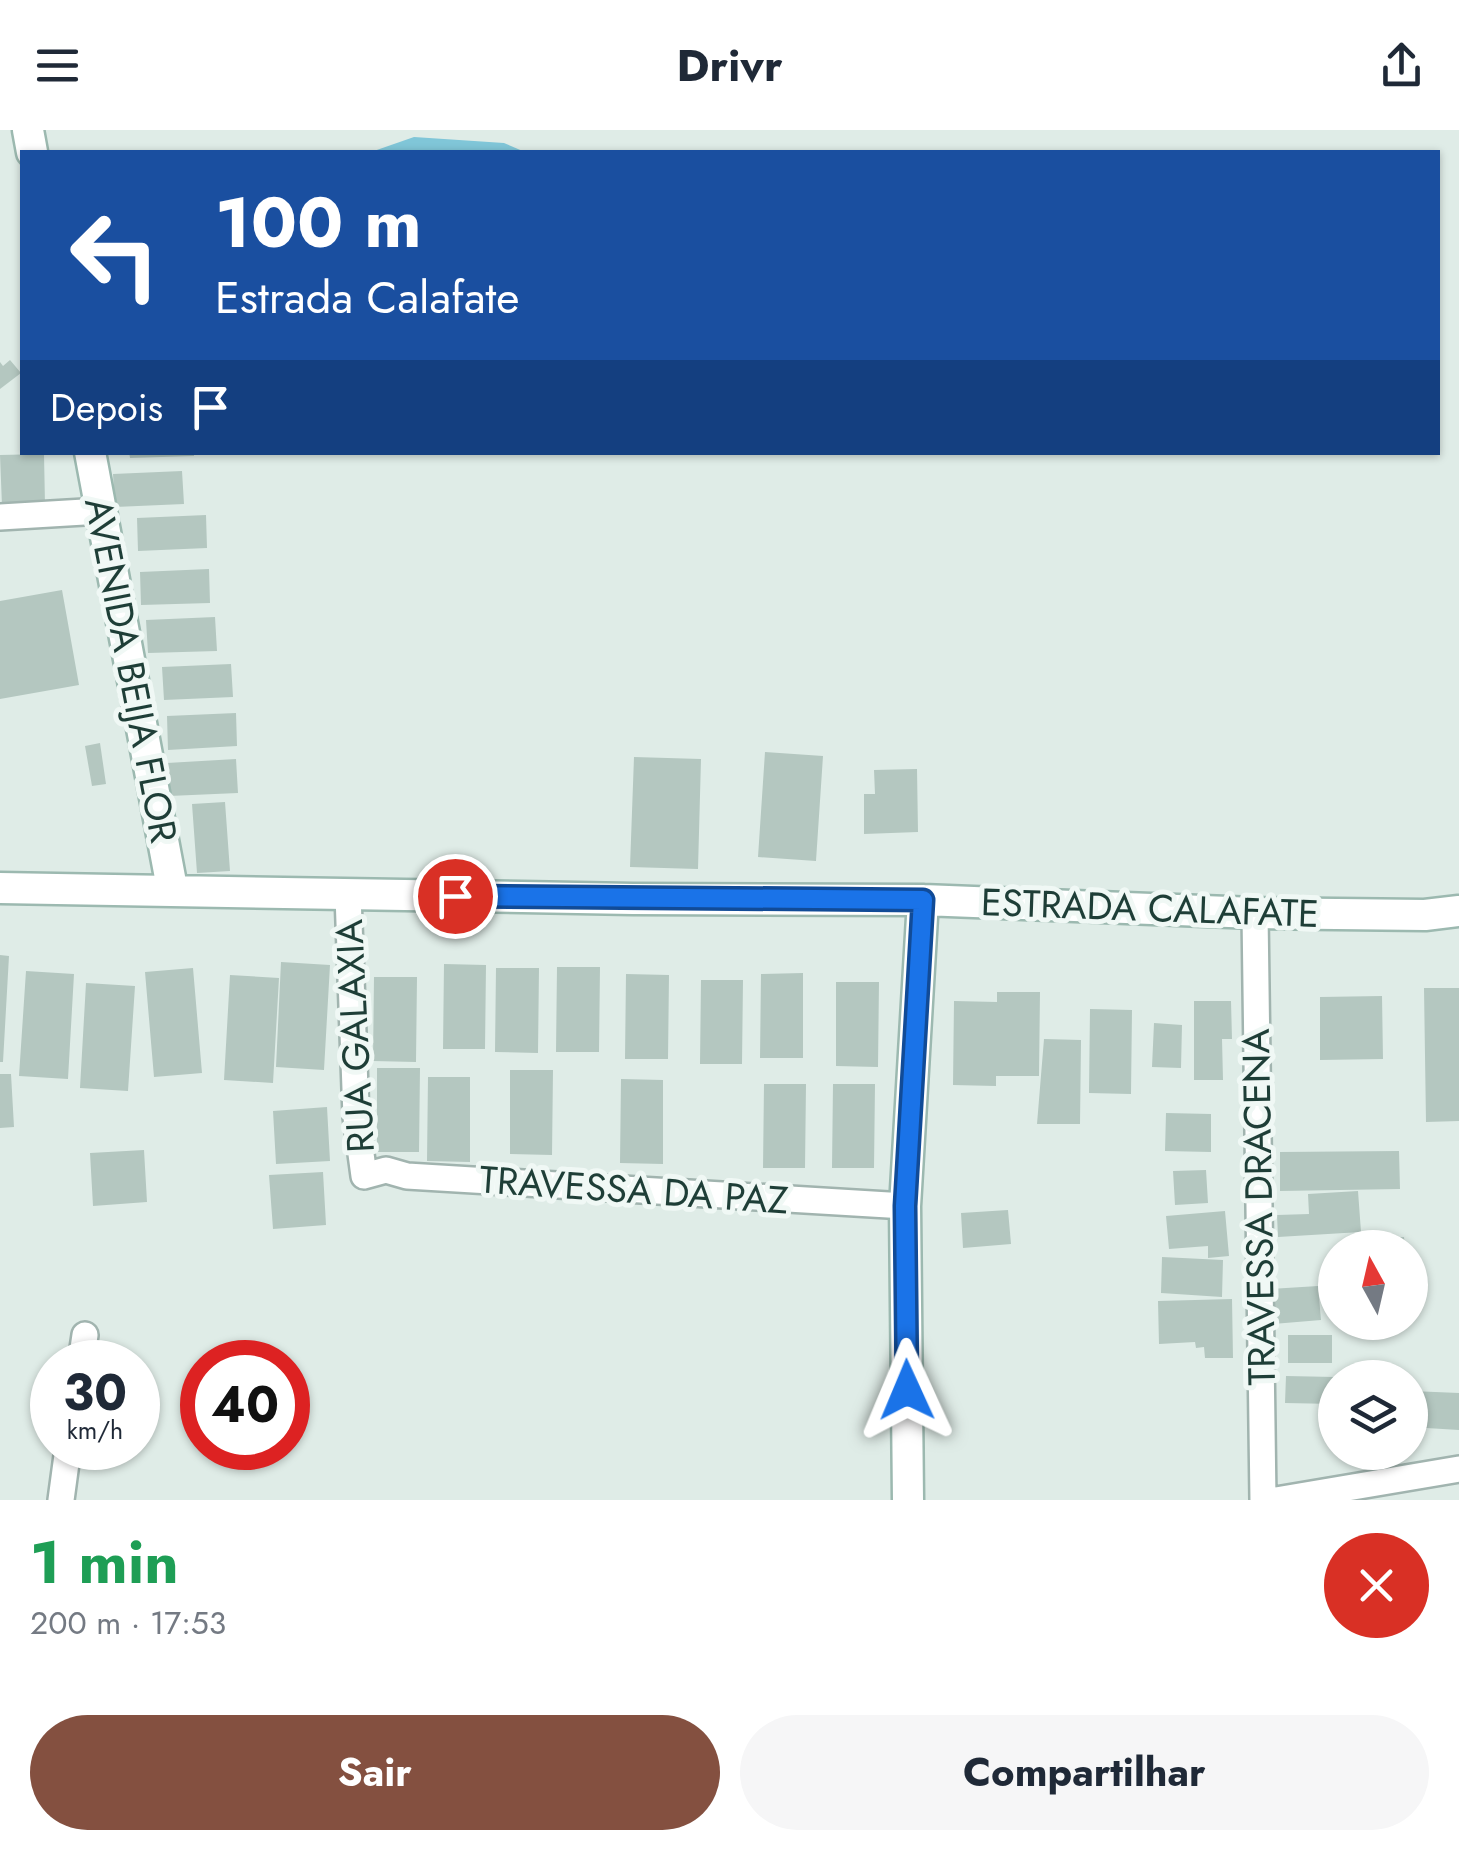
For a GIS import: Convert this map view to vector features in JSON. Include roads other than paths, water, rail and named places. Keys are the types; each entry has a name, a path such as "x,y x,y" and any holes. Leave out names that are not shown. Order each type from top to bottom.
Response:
{"street":[{"name":"AVENIDA BEIJA FLOR","path":"91,455 172,888"},
{"path":"0,517 101,511"},
{"name":"ESTRADA CALAFATE","path":"0,888 923,900 1255,913 1459,912"},
{"name":"RUA GALAXIA","path":"348,895 356,1116 364,1176"},
{"path":"908,1500 905,1206 923,900"},
{"name":"TRAVESSA DRACENA","path":"1255,913 1263,1500"},
{"name":"TRAVESSA DA PAZ","path":"364,1176 386,1170 407,1176 905,1206"},
{"path":"84,1340 85,1335"},
{"path":"1276,1500 1459,1469"},
{"path":"60,1500 65,1470"}],"water":[{"path":"414,137 504,143 520,150 377,150"}]}
